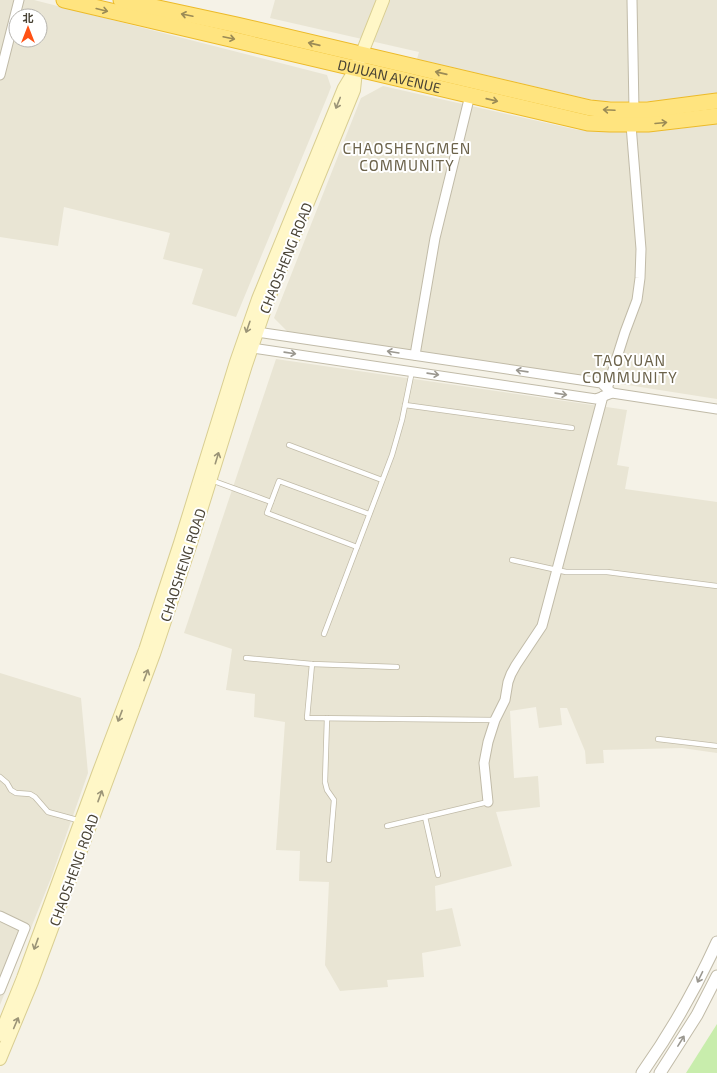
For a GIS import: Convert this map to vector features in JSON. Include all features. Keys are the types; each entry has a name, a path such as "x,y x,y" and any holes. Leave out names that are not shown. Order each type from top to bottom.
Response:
{"highway":[{"name":"DUJUAN AVENUE","path":"64,0 150,21 234,39 359,61 590,108 632,118 666,123 717,116"},
{"name":"DUJUAN AVENUE","path":"121,0 359,61 470,95 588,123 632,118 664,108 717,101"}],"main road":[{"name":"CHAOSHENG ROAD","path":"0,1035 26,972 145,650 236,362 258,300 344,88 359,61 383,0"},
{"name":"CHAOSHENG ROAD","path":"0,1059 32,982 154,654 267,303 354,90 359,61"}],"street":[{"path":"0,75 19,0"},
{"path":"488,802 484,763 488,742 495,720 505,700 511,674 516,664 542,626 556,570 607,393 625,332 637,300 640,278 641,249 632,118 632,0"},
{"path":"415,355 435,238 470,95"},
{"path":"257,332 601,383 607,393"},
{"path":"252,348 596,399 607,393 717,409"},
{"path":"0,916 25,928 0,990"},
{"path":"642,1073 684,1008 717,942"},
{"path":"660,1073 697,1015 717,976"}],"lane":[{"path":"324,634 392,455 412,371"},
{"path":"405,405 572,428"},
{"path":"289,445 382,480"},
{"path":"210,480 271,502"},
{"path":"357,547 267,513 279,481 370,514"},
{"path":"512,560 572,573 607,572 717,586"},
{"path":"246,658 312,664 397,666"},
{"path":"312,664 308,718 495,720"},
{"path":"327,718 325,782 327,790 334,800 329,860"},
{"path":"658,739 717,746"},
{"path":"0,777 8,784 11,790 16,793 30,794 36,797 48,812 81,822"},
{"path":"387,826 488,802"},
{"path":"425,817 438,875"}],"shaded area":[{"path":"0,0 34,0 327,75 331,87 328,95 236,317 192,304 203,269 163,259 170,233 64,207 58,246 0,237"},
{"path":"275,0 717,0 717,96 666,101 597,101 417,59 419,52 270,18"},
{"path":"383,86 578,130 643,131 678,129 717,123 717,399 288,332 274,318 361,98"},
{"path":"276,359 627,410 617,465 629,467 625,489 717,502 717,753 682,748 603,750 604,763 586,764 585,751 567,708 560,708 562,725 539,728 536,707 510,711 514,778 538,776 540,807 496,812 512,866 435,886 436,911 452,908 461,946 422,953 424,977 387,980 388,987 340,991 325,965 329,882 299,881 300,851 276,850 285,722 254,717 255,694 226,690 232,649 184,633"},
{"path":"0,673 81,698 88,773 51,878 0,1005"}],"green space":[{"path":"717,1024 717,1073 686,1073"}],"district":[{"name":"CHAOSHENGMEN COMMUNITY","path":"407,158"},
{"name":"TAOYUAN COMMUNITY","path":"630,370"}]}
